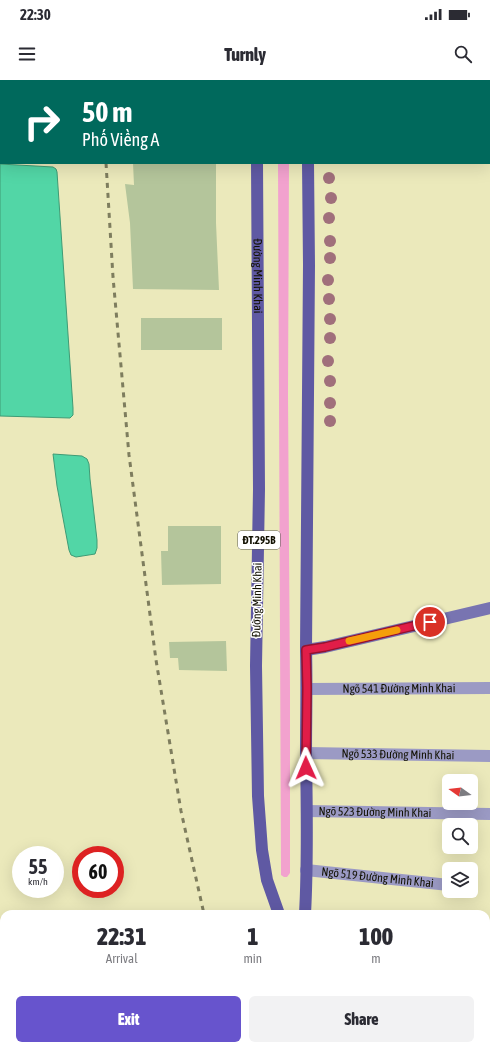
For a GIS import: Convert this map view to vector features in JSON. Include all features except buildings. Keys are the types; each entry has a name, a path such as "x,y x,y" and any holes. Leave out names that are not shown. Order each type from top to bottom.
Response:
{"main road":[{"name":"Đường Minh Khai","path":"257,164 260,489 256,666 258,796 262,850 267,880 278,910"},
{"path":"306,910 306,650 309,266 308,164"}],"street":[{"path":"306,650 325,647 490,608"},
{"name":"Ngõ 541 Đường Minh Khai","path":"307,688 490,688"},
{"name":"Ngõ 533 Đường Minh Khai","path":"306,753 490,756"},
{"name":"Ngõ 523 Đường Minh Khai","path":"307,811 490,814"},
{"name":"Ngõ 519 Đường Minh Khai","path":"306,870 442,884"}],"shaded area":[{"path":"0,164 53,167 57,172 73,408 73,415 70,418 0,416"},
{"path":"278,164 289,164 288,395 290,873 287,877 281,875"},
{"path":"53,454 82,456 87,459 89,464 97,540 95,554 76,557 71,555 57,486"}],"railway":[{"path":"106,164 113,277 129,455 156,660 181,811 203,910"}],"slow traffic":[{"path":"349,641 397,630"}],"route":[{"path":"306,768 306,650 325,647 430,622"}]}
